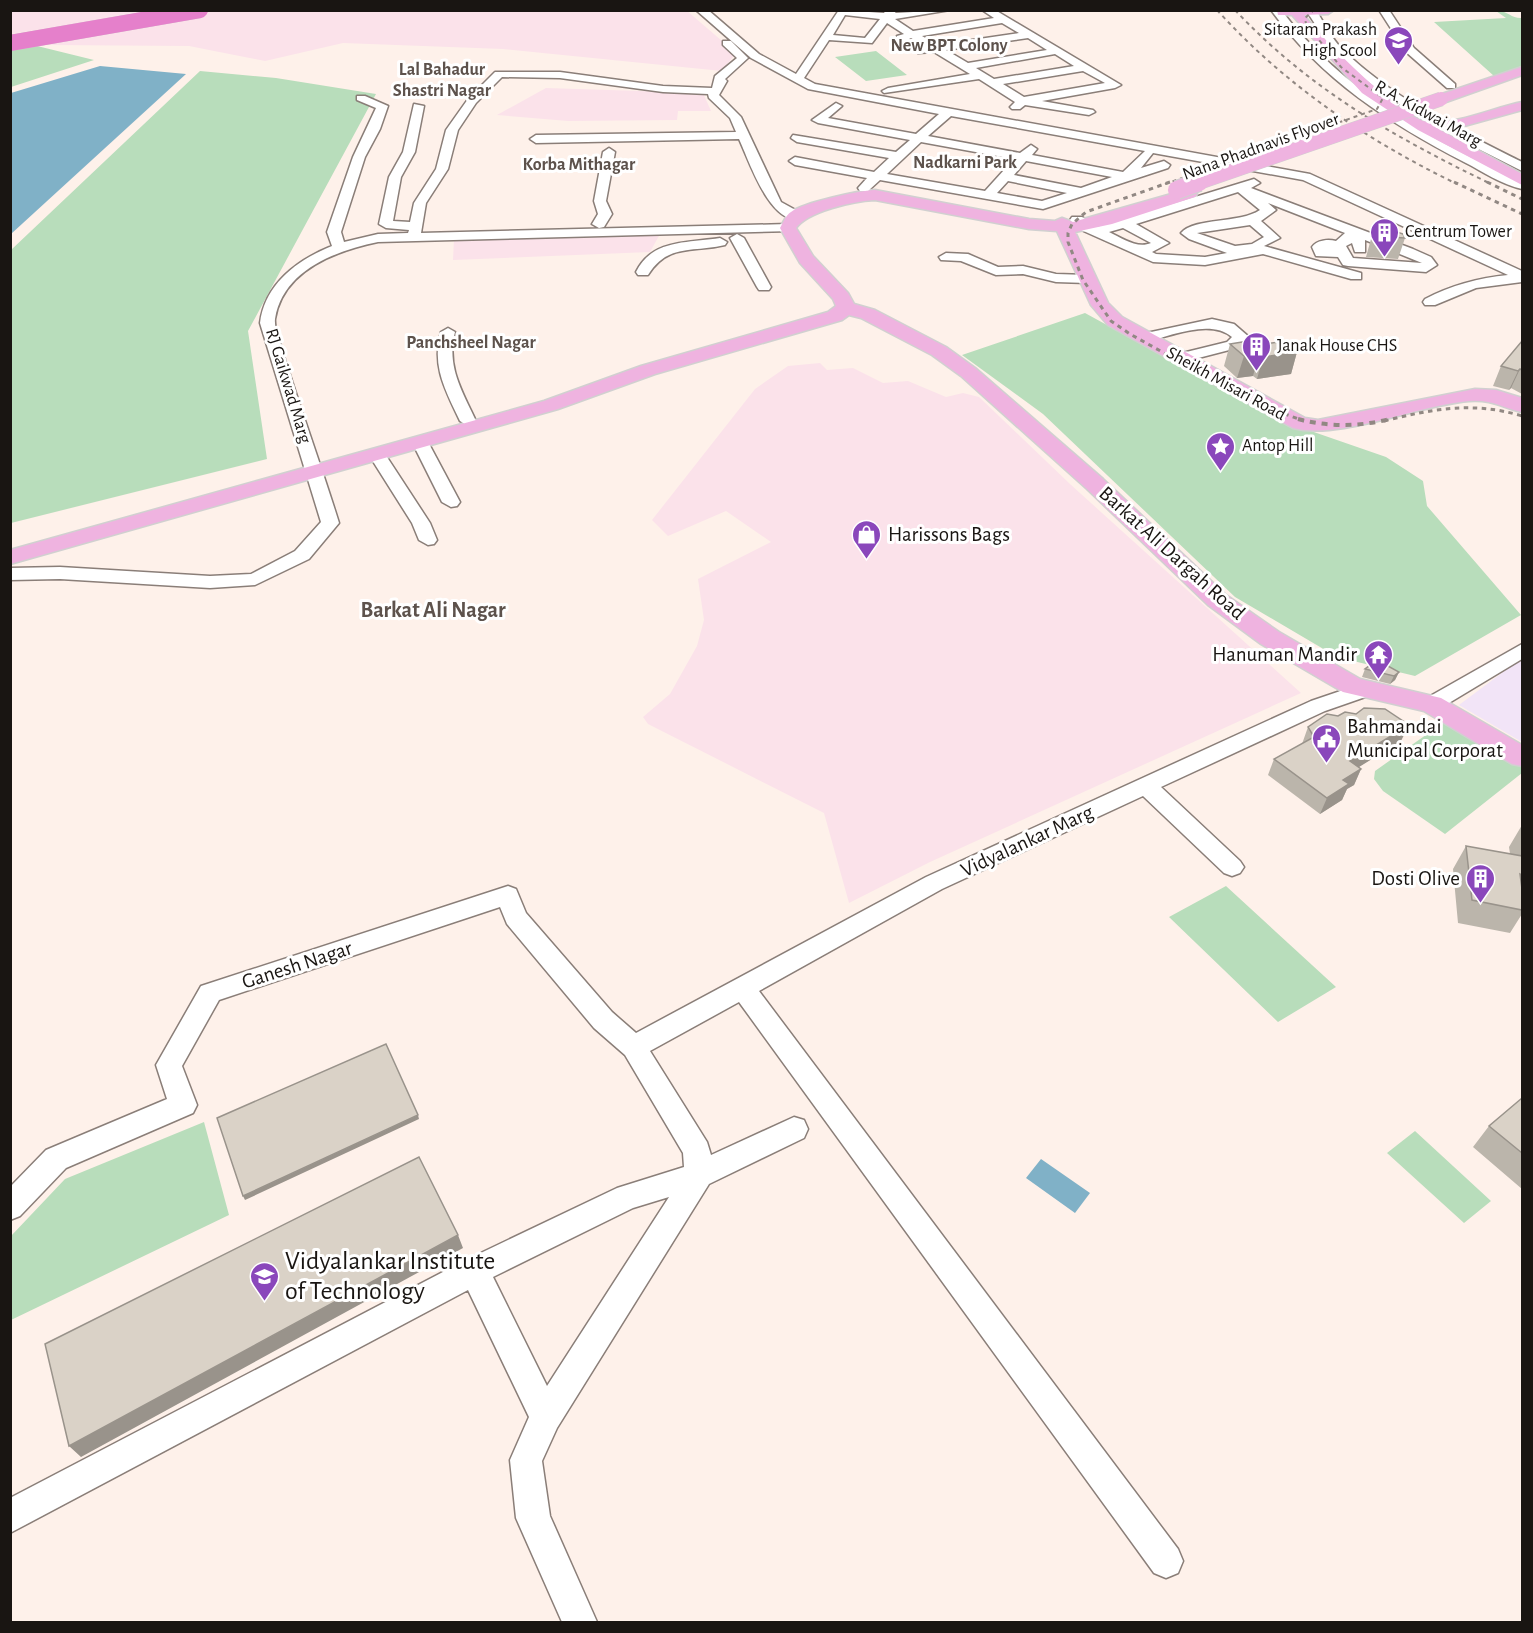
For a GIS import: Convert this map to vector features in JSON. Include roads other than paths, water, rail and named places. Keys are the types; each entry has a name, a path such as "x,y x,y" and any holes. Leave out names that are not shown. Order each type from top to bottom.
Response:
{"highway":[{"path":"10,42 193,11"}],"main road":[{"path":"1277,11 1328,10"},
{"path":"1295,11 1367,90 1427,127 1522,180"},
{"path":"1306,11 1316,31 1345,63 1397,106 1427,127 1522,173"},
{"path":"1447,95 1522,71"},
{"path":"1447,95 1519,82"},
{"name":"Nana Phadnavis Flyover","path":"1083,224 1189,194 1447,95"},
{"path":"1427,127 1522,106"},
{"path":"10,547 377,455 551,405 566,397 648,370 835,316 846,308 842,297 806,259 792,222 859,196 875,195 1083,224"},
{"name":"Sheikh Misari Road","path":"1083,224 1087,279 1103,310 1115,321 1142,338 1300,424 1318,426 1467,395 1491,394 1510,399 1522,406"},
{"name":"Barkat Ali Dargah Road","path":"846,308 868,314 939,351 968,372 1079,470 1217,600 1270,638 1352,686 1432,704 1522,757"},
{"path":"10,557 315,469 540,398 566,397"}],"street":[{"path":"63,33 179,10"},
{"path":"10,42 207,10"},
{"path":"687,10 729,40"},
{"path":"701,10 748,60 822,79"},
{"path":"800,75 843,11 862,16 945,10"},
{"path":"1384,10 1410,50 1447,95"},
{"name":"R.A. Kidwai Marg","path":"1277,11 1314,59 1353,92 1427,127 1522,167"},
{"name":"R.A. Kidwai Marg","path":"1311,11 1337,50 1427,127 1522,185"},
{"path":"913,13 924,23 1015,79"},
{"path":"889,15 912,34 992,83 1019,104 1056,101 1115,85"},
{"path":"818,50 869,38 889,15"},
{"path":"924,23 975,15 987,16 1033,46 1056,57 1068,70"},
{"path":"826,37 886,39 897,42 900,38 912,34 987,16"},
{"path":"1002,25 1012,37 1085,67 1124,92 1071,103 1056,101"},
{"path":"948,38 1002,25"},
{"path":"900,38 920,51 1012,37"},
{"path":"974,54 1033,46"},
{"path":"966,67 988,63 1033,46"},
{"path":"1002,71 1056,57"},
{"path":"415,231 420,203 442,169 452,130 472,101 499,74 560,75 663,89 718,86 729,79 748,60"},
{"path":"992,83 1085,67"},
{"path":"800,75 824,90 1283,173 1328,185 1434,238 1522,277"},
{"path":"888,90 980,76"},
{"path":"718,86 713,96 735,117 776,204 792,222"},
{"path":"339,248 334,232 359,156 374,129 382,106 361,98"},
{"path":"1056,101 1093,108 1074,127"},
{"path":"418,106 410,152 395,177 386,224 415,231 599,224 757,223"},
{"path":"784,148 836,106"},
{"path":"864,188 917,137 948,112"},
{"path":"818,120 1024,157 1079,162 1126,176"},
{"path":"846,147 867,129"},
{"path":"987,196 1048,130"},
{"path":"536,139 744,135"},
{"path":"969,147 981,135"},
{"path":"796,138 896,156"},
{"path":"599,224 605,214 600,201 609,153"},
{"path":"1126,176 1148,154"},
{"path":"832,159 987,196 1043,206 1164,165"},
{"path":"795,161 881,172"},
{"path":"1083,224 1124,223 1283,173"},
{"path":"1005,177 1084,192"},
{"path":"1236,189 1260,202 1272,212 1250,227"},
{"path":"1236,189 1353,231 1423,258 1430,265 1426,267 1348,262 1339,245 1350,238 1353,231"},
{"name":"RJ Gaikwad Marg","path":"10,574 60,573 210,582 255,579 302,555 330,523 315,469 291,408 267,321 276,292 290,275 339,248 415,231 792,222"},
{"path":"644,272 645,266 664,250 736,238 757,223"},
{"path":"1083,224 1142,251 1162,243 1124,223"},
{"path":"1083,224 1130,249 1153,258 1172,261 1205,261 1263,250 1315,255 1356,276"},
{"path":"1250,227 1259,243"},
{"path":"1250,227 1278,237 1259,243 1257,247 1200,241 1189,231 1250,227"},
{"path":"1353,231 1359,238 1360,249"},
{"path":"736,238 764,287"},
{"path":"1171,253 1186,258 1203,258 1225,244"},
{"path":"946,257 963,257 996,271 1023,270 1056,278 1087,279"},
{"path":"1430,302 1459,286 1478,281 1522,277"},
{"path":"1142,338 1212,323 1229,327 1241,337 1233,345 1179,358"},
{"path":"448,332 442,349 442,362 468,421"},
{"path":"420,442 451,502"},
{"path":"377,455 421,523 428,540"},
{"path":"1432,704 1522,650"},
{"path":"1318,706 1332,673"},
{"name":"Vidyalankar Marg","path":"634,1047 934,884 1318,706 1364,690"},
{"path":"1146,786 1232,867"},
{"name":"Ganesh Nagar","path":"10,1207 56,1159 183,1105 169,1065 210,993 508,896 516,916 523,925 603,1020 634,1047"},
{"path":"743,988 1166,1561"},
{"path":"580,1623 533,1518 526,1460 546,1417 699,1175 697,1151 634,1047"},
{"path":"10,1516 474,1271 627,1197 699,1175 794,1129"},
{"path":"474,1271 546,1417"}],"water":[{"path":"100,66 186,74 11,234 11,93"},
{"path":"1041,1159 1090,1193 1075,1213 1026,1178"}],"railway":[{"path":"1217,10 1270,63 1345,120"},
{"path":"1235,10 1293,64 1362,114"},
{"path":"1314,10 1305,18 1306,24 1341,67 1383,98 1377,109 1362,114"},
{"path":"1345,120 1362,114"},
{"path":"1362,114 1420,148 1487,182"},
{"path":"1165,184 1345,120"},
{"path":"1345,120 1391,149 1457,184"},
{"path":"1170,182 1086,212 1072,224 1068,233 1068,242 1083,280 1111,321 1130,334 1250,401 1299,419"},
{"path":"1454,182 1522,214"},
{"path":"1487,182 1522,199"},
{"path":"1487,182 1491,184"},
{"path":"1384,421 1453,408 1487,409 1522,416"},
{"path":"1299,419 1321,424 1344,425 1366,424 1390,419"},
{"path":"1299,419 1304,421"}],"place":[{"name":"Sitaram Prakash High Scool","path":"1398,66"},
{"name":"Centrum Tower","path":"1384,258"},
{"name":"Janak House CHS","path":"1256,372"},
{"name":"Antop Hill","path":"1221,472"},
{"name":"Harissons Bags","path":"867,560"},
{"name":"Hanuman Mandir","path":"1378,680"},
{"name":"Bahmandai Municipal Corporat","path":"1326,764"},
{"name":"Dosti Olive","path":"1481,904"},
{"name":"Vidyalankar Institute of Technology","path":"264,1302"}],"district":[{"name":"New BPT Colony","path":"949,46"},
{"name":"Lal Bahadur Shastri Nagar","path":"442,80"},
{"name":"Nadkarni Park","path":"965,163"},
{"name":"Korba Mithagar","path":"579,165"},
{"name":"Panchsheel Nagar","path":"471,343"},
{"name":"Barkat Ali Nagar","path":"433,610"}]}
